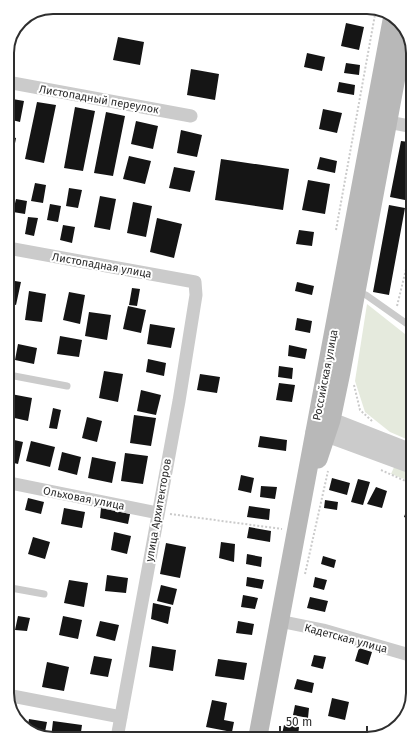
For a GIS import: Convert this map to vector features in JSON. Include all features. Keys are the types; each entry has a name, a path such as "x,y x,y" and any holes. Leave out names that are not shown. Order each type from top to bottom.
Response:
{"main road":[{"name":"Российская улица","path":"322,425 356,291 392,23"},
{"name":"Российская улица","path":"259,732 319,457 322,425 380,120 403,38"},
{"name":"Российская улица","path":"268,732 283,622"}],"street":[{"name":"Листопадный переулок","path":"14,83 191,116"},
{"path":"380,120 406,125"},
{"name":"Листопадная улица","path":"14,249 195,282"},
{"name":"улица Архитекторов","path":"118,732 179,401 196,295 195,282"},
{"path":"322,425 406,450"},
{"path":"322,425 406,463"},
{"name":"Ольховая улица","path":"14,484 158,513"},
{"name":"Кадетская улица","path":"283,622 323,630 406,654"},
{"path":"14,696 121,716"}],"lane":[{"path":"356,291 366,295 406,323"},
{"path":"14,376 67,386"},
{"path":"14,589 44,594"}],"path":[{"path":"395,315 406,270"},
{"path":"352,378 360,410 376,423"},
{"path":"304,579 328,467"},
{"path":"386,473 406,481"},
{"path":"158,513 282,529"}],"shaded area":[{"path":"367,304 406,335 406,439 390,432 365,412 355,381"},
{"path":"395,465 406,470 406,480 391,474"}],"building":[{"path":"346,23 364,27 359,50 341,46"},
{"path":"118,37 144,42 140,65 113,60"},
{"path":"307,53 325,57 322,71 304,67"},
{"path":"346,63 360,65 359,75 344,73"},
{"path":"191,69 219,74 215,100 187,95"},
{"path":"339,82 355,85 354,95 337,92"},
{"path":"14,99 24,101 20,122 14,120"},
{"path":"37,102 56,105 44,163 25,159"},
{"path":"75,107 95,111 83,171 64,168"},
{"path":"323,109 342,113 337,133 319,129"},
{"path":"106,112 125,116 113,176 94,173"},
{"path":"136,121 158,126 153,149 131,144"},
{"path":"181,130 202,135 197,157 177,153"},
{"path":"14,138 16,138 14,148"},
{"path":"401,141 406,142 406,200 390,197"},
{"path":"129,156 151,161 145,184 123,179"},
{"path":"320,157 337,161 335,173 317,169"},
{"path":"221,159 289,169 283,210 215,200"},
{"path":"174,167 195,171 190,192 169,188"},
{"path":"308,180 330,184 325,214 302,210"},
{"path":"35,183 46,185 43,203 31,201"},
{"path":"69,188 82,190 78,208 66,206"},
{"path":"100,196 116,199 110,230 94,227"},
{"path":"16,199 27,201 25,214 14,212"},
{"path":"133,202 152,206 146,237 127,233"},
{"path":"50,204 61,206 58,222 47,220"},
{"path":"389,205 405,208 389,295 373,292"},
{"path":"28,217 38,218 34,236 25,234"},
{"path":"157,218 182,224 174,258 150,252"},
{"path":"63,225 75,227 72,243 60,240"},
{"path":"299,230 314,232 312,246 296,244"},
{"path":"14,281 21,282 16,305 14,304"},
{"path":"297,282 314,286 312,295 295,291"},
{"path":"132,288 140,289 137,306 129,305"},
{"path":"29,291 46,294 42,322 25,320"},
{"path":"69,292 85,295 80,324 63,320"},
{"path":"128,306 146,310 141,333 123,329"},
{"path":"89,312 111,315 107,340 85,336"},
{"path":"297,318 312,321 310,333 295,330"},
{"path":"150,324 175,328 171,348 147,344"},
{"path":"60,336 82,340 79,357 57,354"},
{"path":"18,344 37,348 34,364 15,360"},
{"path":"289,345 307,349 305,359 288,356"},
{"path":"148,359 166,363 164,376 146,372"},
{"path":"279,366 293,368 292,379 278,377"},
{"path":"104,371 123,374 118,402 99,398"},
{"path":"200,374 220,377 217,393 197,390"},
{"path":"279,383 295,385 292,402 276,400"},
{"path":"141,390 161,395 156,415 137,411"},
{"path":"14,395 32,398 28,421 14,418"},
{"path":"53,408 61,410 57,429 49,428"},
{"path":"134,415 156,418 151,446 130,443"},
{"path":"87,417 102,421 97,442 82,438"},
{"path":"260,436 287,440 286,451 258,447"},
{"path":"14,440 23,442 18,464 14,463"},
{"path":"31,441 55,447 50,467 26,461"},
{"path":"62,452 81,457 77,475 58,470"},
{"path":"125,453 148,456 143,484 121,481"},
{"path":"92,457 116,462 112,483 88,478"},
{"path":"241,475 254,478 251,493 238,490"},
{"path":"332,478 350,483 347,495 329,490"},
{"path":"358,479 370,482 363,505 351,502"},
{"path":"261,486 277,487 275,499 260,497"},
{"path":"376,487 387,491 382,508 367,504"},
{"path":"28,498 44,502 41,514 25,510"},
{"path":"325,500 338,502 337,510 324,508"},
{"path":"249,506 270,509 269,520 247,517"},
{"path":"64,508 85,512 82,528 61,524"},
{"path":"101,508 130,514 128,524 100,518"},
{"path":"249,527 271,531 270,542 247,538"},
{"path":"114,532 131,536 127,554 111,550"},
{"path":"33,537 50,542 45,559 28,554"},
{"path":"221,542 235,544 234,562 219,558"},
{"path":"166,543 186,547 180,578 160,574"},
{"path":"247,554 262,557 261,567 246,564"},
{"path":"323,556 336,560 334,568 321,564"},
{"path":"107,575 128,578 126,593 105,591"},
{"path":"247,577 264,580 262,589 246,586"},
{"path":"315,577 327,580 324,590 313,587"},
{"path":"69,580 88,583 84,607 64,603"},
{"path":"161,585 177,589 173,605 157,601"},
{"path":"243,595 258,598 255,609 241,607"},
{"path":"310,597 328,601 325,612 307,608"},
{"path":"153,603 171,607 168,624 151,619"},
{"path":"18,616 30,618 27,631 15,630"},
{"path":"63,616 82,620 78,639 59,635"},
{"path":"100,621 119,625 115,641 96,636"},
{"path":"238,621 254,624 252,635 236,633"},
{"path":"152,646 176,650 173,671 149,667"},
{"path":"359,648 372,652 368,665 355,661"},
{"path":"314,655 326,657 323,669 311,666"},
{"path":"94,656 112,659 108,677 90,674"},
{"path":"218,659 247,663 244,680 215,676"},
{"path":"47,662 69,667 64,691 42,687"},
{"path":"297,679 314,683 312,693 294,689"},
{"path":"332,698 349,702 345,720 328,716"},
{"path":"212,700 227,703 224,720 234,722 232,732 206,727"},
{"path":"295,705 309,708 308,718 293,715"},
{"path":"29,719 47,722 45,731 36,728 28,723"},
{"path":"53,721 82,725 81,732 52,732"},
{"path":"284,725 299,727 298,732 282,732"}]}
